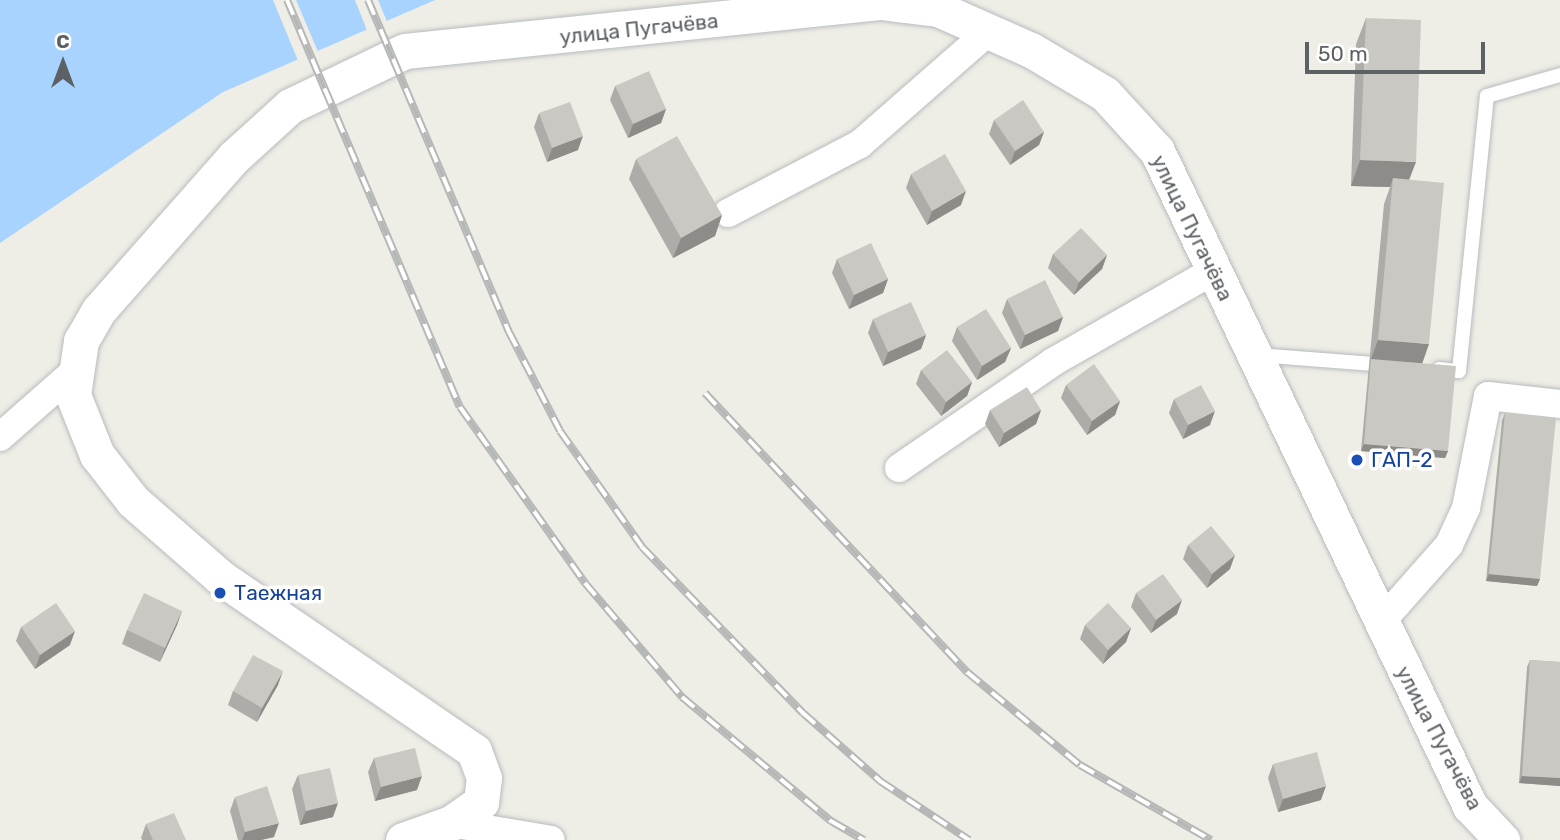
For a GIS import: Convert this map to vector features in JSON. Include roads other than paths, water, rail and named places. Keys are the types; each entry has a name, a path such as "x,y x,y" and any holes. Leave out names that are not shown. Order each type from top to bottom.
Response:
{"street":[{"name":"улица Пугачёва","path":"74,372 99,310 234,157 290,106 405,51 884,1 938,9 988,32 1105,94 1157,151 1380,623 1470,806 1502,840"},
{"path":"729,213 860,144 988,32"},
{"path":"899,468 1053,362 1213,271"},
{"path":"0,437 74,372"},
{"path":"74,372 80,423 133,501 220,577 474,751 484,778 481,802 451,823 403,840"},
{"path":"1380,623 1449,545 1466,508 1488,396 1560,404"},
{"path":"451,823 551,840"}],"lane":[{"path":"1252,355 1460,371 1487,96 1560,75"}],"water":[{"path":"0,0 435,0 223,92 0,243"}],"railway":[{"path":"287,0 460,407 585,583 682,697 831,821 864,840"},
{"path":"368,0 509,332 560,431 642,547 803,713 880,781 969,840"},
{"path":"705,393 967,672 1080,765 1211,840"}],"place":[{"name":"ГАП-2","path":"1357,460"},
{"name":"Таежная","path":"220,593"}]}
